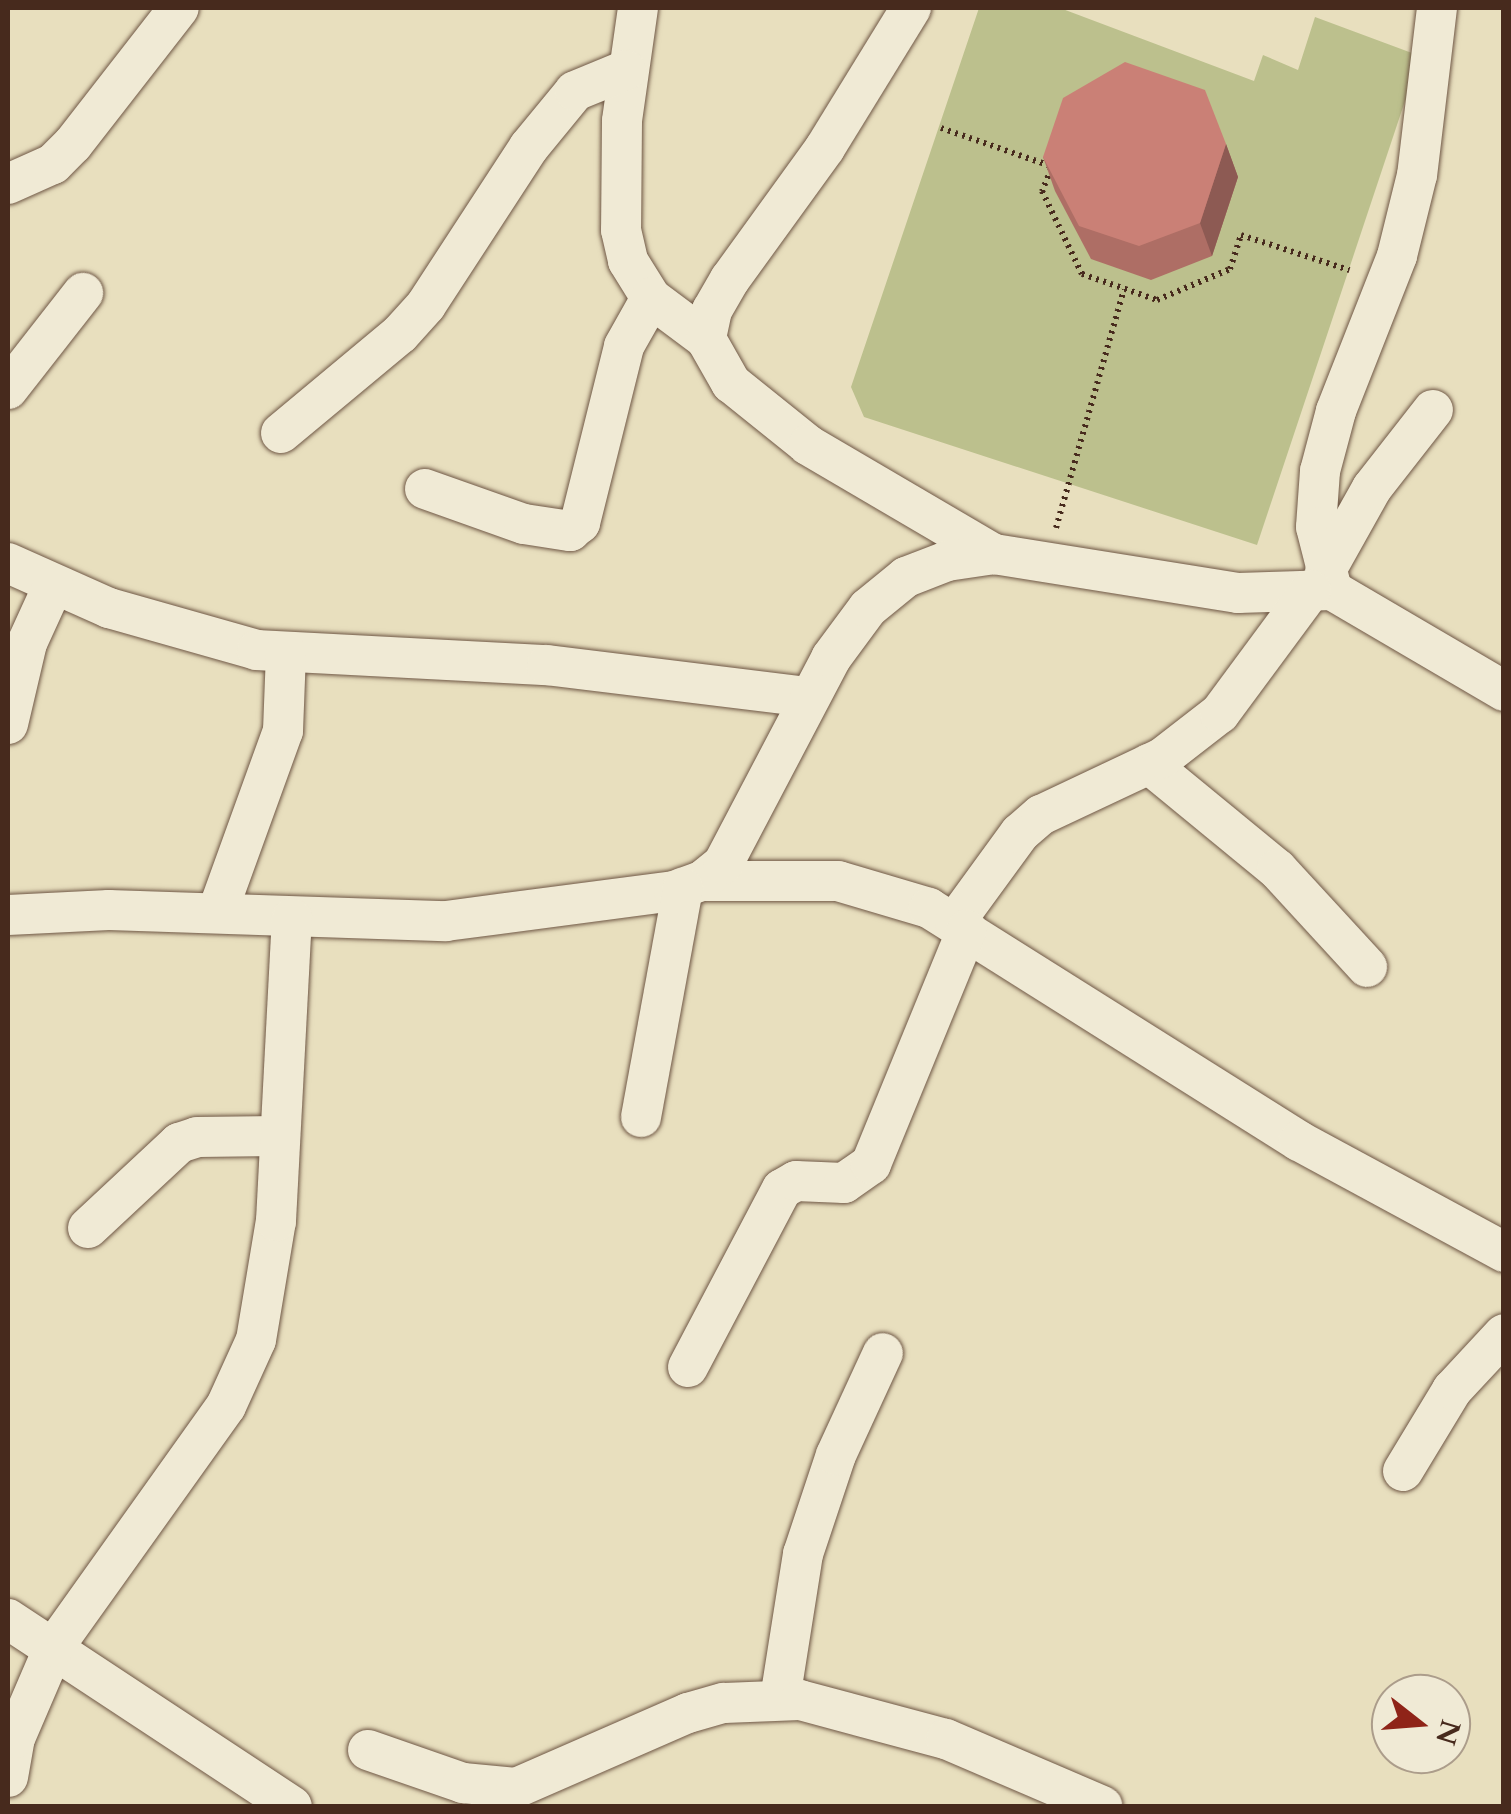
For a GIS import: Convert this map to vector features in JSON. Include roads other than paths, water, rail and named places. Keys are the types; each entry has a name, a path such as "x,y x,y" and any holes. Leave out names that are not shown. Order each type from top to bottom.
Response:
{"street":[{"path":"8,184 52,164 73,144 179,8"},
{"path":"638,8 626,70 620,230 628,261 650,298 706,340 731,383 808,445 994,554"},
{"path":"706,340 712,310 730,280 825,148 912,8"},
{"path":"1323,584 1316,527 1320,471 1401,240 1432,84 1437,8"},
{"path":"281,434 400,334 426,305 529,147 575,91 626,70"},
{"path":"8,389 83,293"},
{"path":"425,489 524,524 570,530 580,522 624,346 650,298"},
{"path":"688,1367 782,1190 796,1181 844,1182 871,1164 961,926 1020,833 1041,815 1149,764 1220,713 1323,584 1372,488 1433,410"},
{"path":"641,1117 693,884 744,834 808,697 868,608 906,577 947,561 994,554 1047,558 1238,592 1323,584 1504,691"},
{"path":"8,564 53,586 172,630 286,652 562,666 808,697"},
{"path":"8,724 27,643 53,586"},
{"path":"217,913 283,731 286,652"},
{"path":"1149,764 1277,869 1367,968"},
{"path":"8,915 217,913 292,918 477,919 693,884 838,882 882,889 961,926 1299,1141 1504,1252"},
{"path":"8,1777 15,1738 54,1646 226,1406 244,1371 271,1268 292,918"},
{"path":"88,1228 179,1143 197,1137 278,1136"},
{"path":"1403,1471 1452,1390 1504,1334"},
{"path":"780,1700 803,1554 836,1455 883,1353"},
{"path":"8,1618 292,1806"},
{"path":"368,1750 463,1782 516,1788 688,1714 724,1702 780,1700 846,1708 916,1729 1007,1760 1102,1806"}]}
